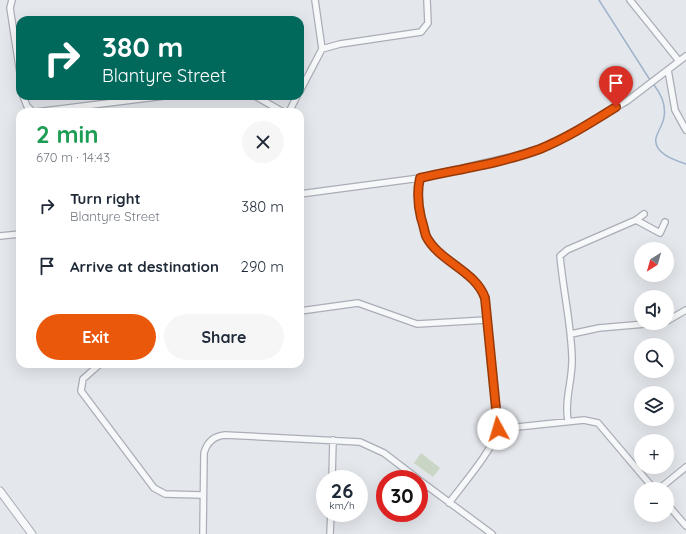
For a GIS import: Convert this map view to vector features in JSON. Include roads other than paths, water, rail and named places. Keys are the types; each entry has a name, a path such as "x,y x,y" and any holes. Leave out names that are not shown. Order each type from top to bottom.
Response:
{"street":[{"path":"12,0 10,8 16,47"},
{"path":"304,83 322,49 315,0"},
{"path":"322,49 340,44 421,32 428,23 427,0"},
{"path":"630,0 679,61"},
{"path":"304,193 420,178 510,157 549,145 569,136 627,101 686,56"},
{"path":"668,70 675,110 686,130"},
{"path":"66,108 132,100"},
{"path":"262,100 276,108"},
{"path":"420,178 418,188 419,209 426,236 442,253 477,283 485,298 498,429 494,440 449,503"},
{"path":"568,422 566,407 572,367 571,334 560,256 567,250 636,220 644,214"},
{"path":"636,220 663,235 665,222"},
{"path":"0,236 16,234"},
{"path":"304,310 358,303 418,324 486,320"},
{"path":"674,317 686,310"},
{"path":"571,334 599,328 634,325"},
{"path":"95,368 82,379 81,391 154,488 165,494 202,495"},
{"path":"498,429 543,426 589,420 598,423 648,482"},
{"path":"203,534 202,495 205,450 211,440 217,436 225,435 333,440 368,444 384,453 406,470"},
{"path":"332,470 333,440"},
{"path":"668,482 686,467"},
{"path":"428,487 492,534"},
{"path":"0,491 31,534"},
{"path":"674,512 686,526"},
{"path":"330,534 331,522"}],"waterway":[{"path":"599,0 650,80"},
{"path":"654,85 664,104 663,120 656,138 658,148 665,155 686,164"}]}
